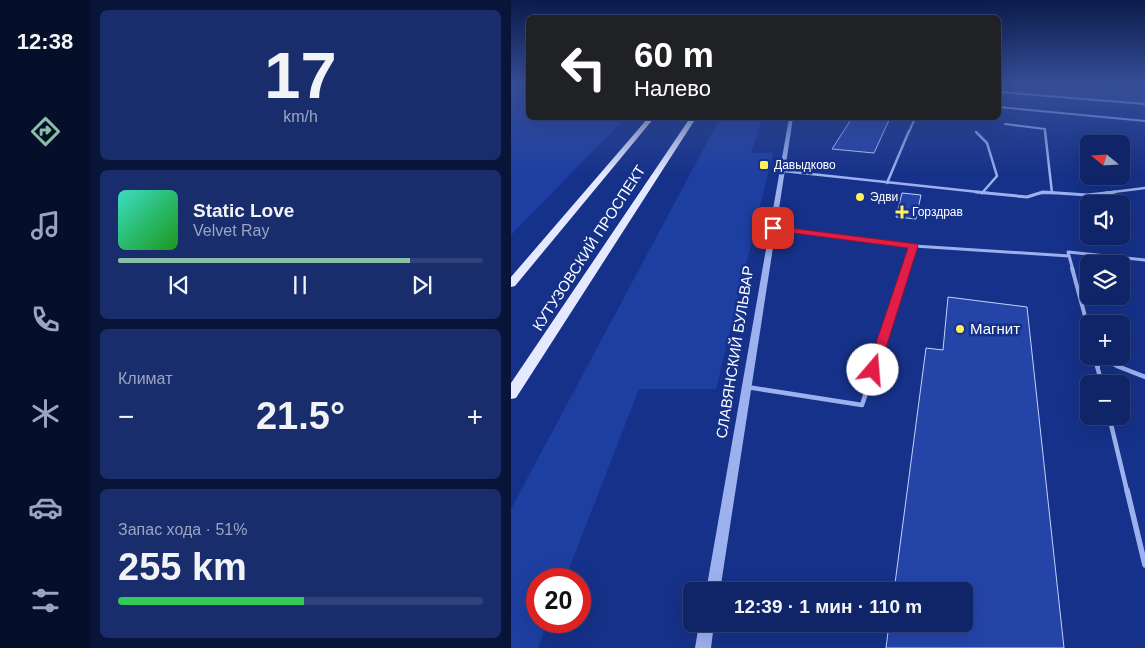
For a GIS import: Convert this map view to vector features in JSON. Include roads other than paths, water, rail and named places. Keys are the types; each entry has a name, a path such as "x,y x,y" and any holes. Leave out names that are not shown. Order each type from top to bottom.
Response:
{"main road":[{"name":"КУТУЗОВСКИЙ ПРОСПЕКТ","path":"511,284 649,120"},
{"name":"КУТУЗОВСКИЙ ПРОСПЕКТ","path":"511,394 692,120"}],"street":[{"name":"СЛАВЯНСКИЙ БУЛЬВАР","path":"714,582 791,120"},
{"path":"703,648 706,632"}],"lane":[{"path":"1074,114 1145,120"},
{"path":"887,183 914,120"},
{"path":"1005,124 1045,128 1052,193"},
{"path":"976,132 987,143 997,176 982,193"},
{"path":"783,171 1027,197 1043,192 1087,195 1145,188"},
{"path":"773,228 913,246 1069,256"},
{"path":"747,387 862,405 913,246"},
{"path":"1085,315 1068,252 1145,260"},
{"path":"1115,365 1145,377"},
{"path":"1111,425 1145,565"}],"place":[{"name":"Давыдково","path":"764,165"},
{"name":"Эдви","path":"860,197"},
{"name":"Горздрав","path":"902,212"},
{"name":"Магнит","path":"960,329"}]}
